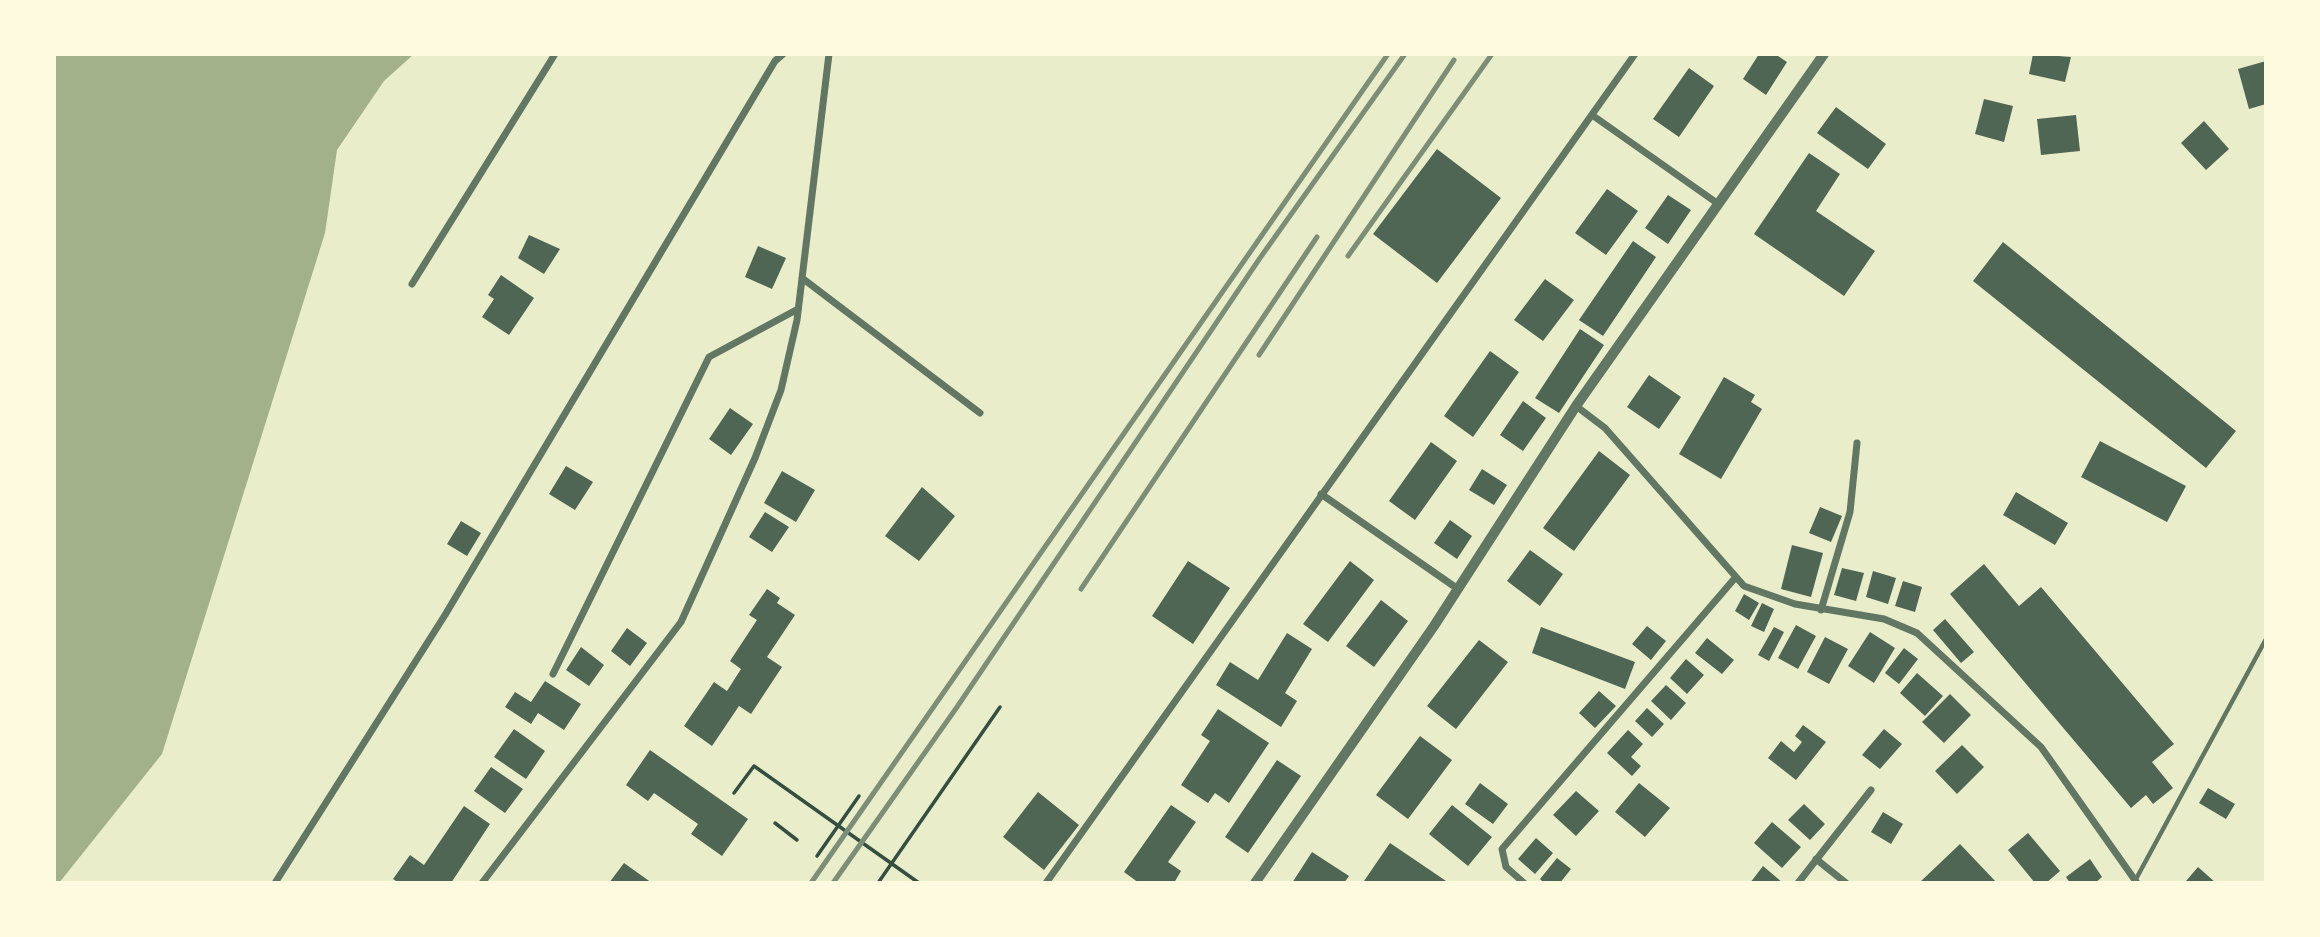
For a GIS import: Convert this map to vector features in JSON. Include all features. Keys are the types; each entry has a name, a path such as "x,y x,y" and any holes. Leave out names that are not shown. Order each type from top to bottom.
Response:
{"street":[{"path":"412,284 555,54"},
{"path":"275,883 445,615 775,61 783,54"},
{"path":"482,883 681,622 755,458 781,390 798,309 829,54"},
{"path":"1046,883 1107,802 1321,494 1635,54"},
{"path":"1255,883 1458,589 1576,406 1824,54"},
{"path":"1592,115 1717,203"},
{"path":"802,278 981,413"},
{"path":"553,674 709,357 798,309"},
{"path":"1576,406 1605,428 1735,578 1760,594 1821,610 1884,619 1917,633 2042,747 2136,881"},
{"path":"1821,610 1848,520 1857,443"},
{"path":"1321,494 1458,589"},
{"path":"1524,883 1506,867 1502,849 1735,578"},
{"path":"1798,883 1871,790"},
{"path":"1816,859 1846,883"}],"lane":[{"path":"2136,881 2266,639"}],"path":[{"path":"878,883 1000,707"},
{"path":"734,793 754,766 919,883"},
{"path":"817,856 859,796"},
{"path":"775,823 797,841"}],"shaded area":[{"path":"54,54 414,54 384,81 337,150 325,233 162,754 59,883 54,883"}],"building":[{"path":"1759,54 1775,54 1787,62 1766,95 1743,79"},
{"path":"2033,54 2071,57 2065,82 2029,74"},
{"path":"2266,61 2266,104 2249,109 2238,69"},
{"path":"1689,68 1714,86 1679,137 1653,119"},
{"path":"1984,99 2013,106 2004,142 1975,134"},
{"path":"1836,107 1886,144 1868,169 1817,133"},
{"path":"2076,115 2080,151 2041,155 2037,119"},
{"path":"2204,121 2229,149 2206,170 2181,143"},
{"path":"1437,149 1501,198 1437,283 1373,234"},
{"path":"1809,153 1840,174 1816,211 1875,251 1844,296 1754,234"},
{"path":"1607,189 1638,211 1606,255 1575,233"},
{"path":"1668,195 1691,210 1668,244 1645,228"},
{"path":"529,235 560,249 544,274 518,258"},
{"path":"1633,241 1656,257 1603,336 1579,320"},
{"path":"2003,242 2236,431 2206,468 1973,281"},
{"path":"758,246 786,258 772,289 745,277"},
{"path":"501,275 534,298 509,335 482,317 494,299 488,295"},
{"path":"1545,279 1574,300 1543,341 1514,320"},
{"path":"1580,329 1604,345 1559,413 1535,398"},
{"path":"1490,351 1519,372 1473,437 1444,416"},
{"path":"1649,375 1681,397 1659,429 1627,407"},
{"path":"1724,377 1755,395 1751,402 1762,409 1721,479 1679,454"},
{"path":"1523,401 1546,418 1523,451 1500,435"},
{"path":"730,408 753,424 731,455 709,439"},
{"path":"2100,441 2186,486 2167,522 2081,477"},
{"path":"1431,442 1457,461 1415,520 1389,501"},
{"path":"1599,451 1630,475 1574,551 1543,528"},
{"path":"566,466 593,482 575,510 549,494"},
{"path":"1482,469 1507,485 1494,505 1469,490"},
{"path":"782,471 815,490 796,522 764,503"},
{"path":"922,487 955,516 919,561 885,536"},
{"path":"2016,492 2068,523 2055,545 2003,515"},
{"path":"1820,507 1842,516 1831,542 1809,533"},
{"path":"765,512 789,527 772,552 749,537"},
{"path":"1450,520 1472,536 1457,559 1434,543"},
{"path":"461,521 481,533 467,556 447,544"},
{"path":"1792,545 1823,553 1811,597 1781,589"},
{"path":"1530,550 1563,574 1540,606 1507,581"},
{"path":"1188,561 1230,588 1193,644 1152,616"},
{"path":"1350,561 1374,580 1328,642 1303,624"},
{"path":"1984,564 2019,606 2041,587 2174,744 2152,762 2173,788 2153,804 2146,795 2131,808 1950,594"},
{"path":"1842,568 1864,573 1856,601 1834,595"},
{"path":"1873,571 1896,578 1888,604 1866,597"},
{"path":"1903,581 1922,587 1915,612 1895,606"},
{"path":"767,589 780,598 777,603 795,615 767,657 782,667 751,714 739,706 712,746 684,726 714,682 727,691 741,669 730,661 757,620 749,615"},
{"path":"1744,594 1759,603 1749,620 1735,611"},
{"path":"1381,600 1408,621 1374,667 1346,646"},
{"path":"1762,603 1774,609 1764,632 1751,626"},
{"path":"1945,619 1974,652 1961,663 1933,630"},
{"path":"1796,625 1816,636 1798,669 1778,658"},
{"path":"1647,626 1666,641 1651,660 1632,644"},
{"path":"1541,627 1635,662 1625,689 1532,653"},
{"path":"1774,627 1784,632 1769,661 1758,655"},
{"path":"627,628 647,643 630,666 611,651"},
{"path":"1870,632 1895,648 1874,683 1848,666"},
{"path":"1287,633 1312,649 1285,693 1297,701 1281,727 1216,685 1230,662 1258,680"},
{"path":"1825,637 1848,649 1829,684 1807,672"},
{"path":"1707,638 1734,660 1722,674 1695,653"},
{"path":"1479,640 1508,662 1456,729 1427,706"},
{"path":"581,647 604,665 589,686 566,670"},
{"path":"1904,648 1918,659 1899,684 1885,673"},
{"path":"1686,659 1704,675 1687,694 1670,678"},
{"path":"1917,673 1943,696 1925,716 1900,693"},
{"path":"545,681 581,704 564,730 538,713 531,724 505,707 515,692 531,702"},
{"path":"1666,685 1686,703 1671,720 1651,701"},
{"path":"1599,691 1616,706 1595,728 1579,713"},
{"path":"1950,694 1971,715 1944,743 1922,722"},
{"path":"1647,708 1664,724 1652,737 1635,721"},
{"path":"1218,709 1269,743 1229,803 1215,793 1208,803 1181,785 1210,741 1201,735"},
{"path":"1803,725 1826,742 1796,780 1768,758 1781,741 1794,752 1802,742 1795,736"},
{"path":"514,729 545,751 526,779 494,757"},
{"path":"1884,729 1902,744 1880,769 1862,755"},
{"path":"1628,730 1643,744 1631,757 1641,766 1632,776 1607,753"},
{"path":"1420,736 1452,760 1408,819 1376,795"},
{"path":"1962,745 1984,767 1957,794 1935,771"},
{"path":"650,750 748,819 722,856 691,834 698,824 654,793 648,801 626,785"},
{"path":"1277,760 1301,776 1248,853 1225,837"},
{"path":"491,767 523,789 505,813 474,791"},
{"path":"1480,783 1508,804 1493,824 1465,804"},
{"path":"1639,783 1670,808 1645,837 1615,812"},
{"path":"2208,788 2235,804 2226,819 2199,803"},
{"path":"1576,791 1599,811 1576,836 1553,815"},
{"path":"1038,792 1079,825 1044,870 1003,837"},
{"path":"1804,804 1825,824 1810,840 1788,820"},
{"path":"1171,805 1196,822 1168,862 1181,871 1174,883 1139,883 1124,872"},
{"path":"1452,805 1492,837 1468,866 1429,834"},
{"path":"464,806 490,824 451,883 399,883 393,879 410,855 424,865"},
{"path":"1883,812 1903,824 1891,844 1871,832"},
{"path":"1772,822 1801,847 1782,868 1754,843"},
{"path":"2028,833 2060,871 2046,883 2035,883 2008,850"},
{"path":"1536,838 1553,853 1535,874 1518,859"},
{"path":"1390,843 1449,883 1364,881"},
{"path":"1960,844 1997,883 1919,883"},
{"path":"1312,852 1349,876 1344,883 1292,883"},
{"path":"1557,858 1571,869 1560,883 1544,883 1540,879"},
{"path":"2090,859 2102,877 2095,883 2070,883 2066,877"},
{"path":"624,863 652,883 609,883"},
{"path":"1763,866 1783,883 1750,883"},
{"path":"2198,867 2216,883 2186,881"}],"railway":[{"path":"811,883 1388,54"},
{"path":"833,883 957,707 1260,258 1405,54"},
{"path":"1348,256 1492,54"},
{"path":"1259,355 1454,60"},
{"path":"1081,589 1317,237"}]}
